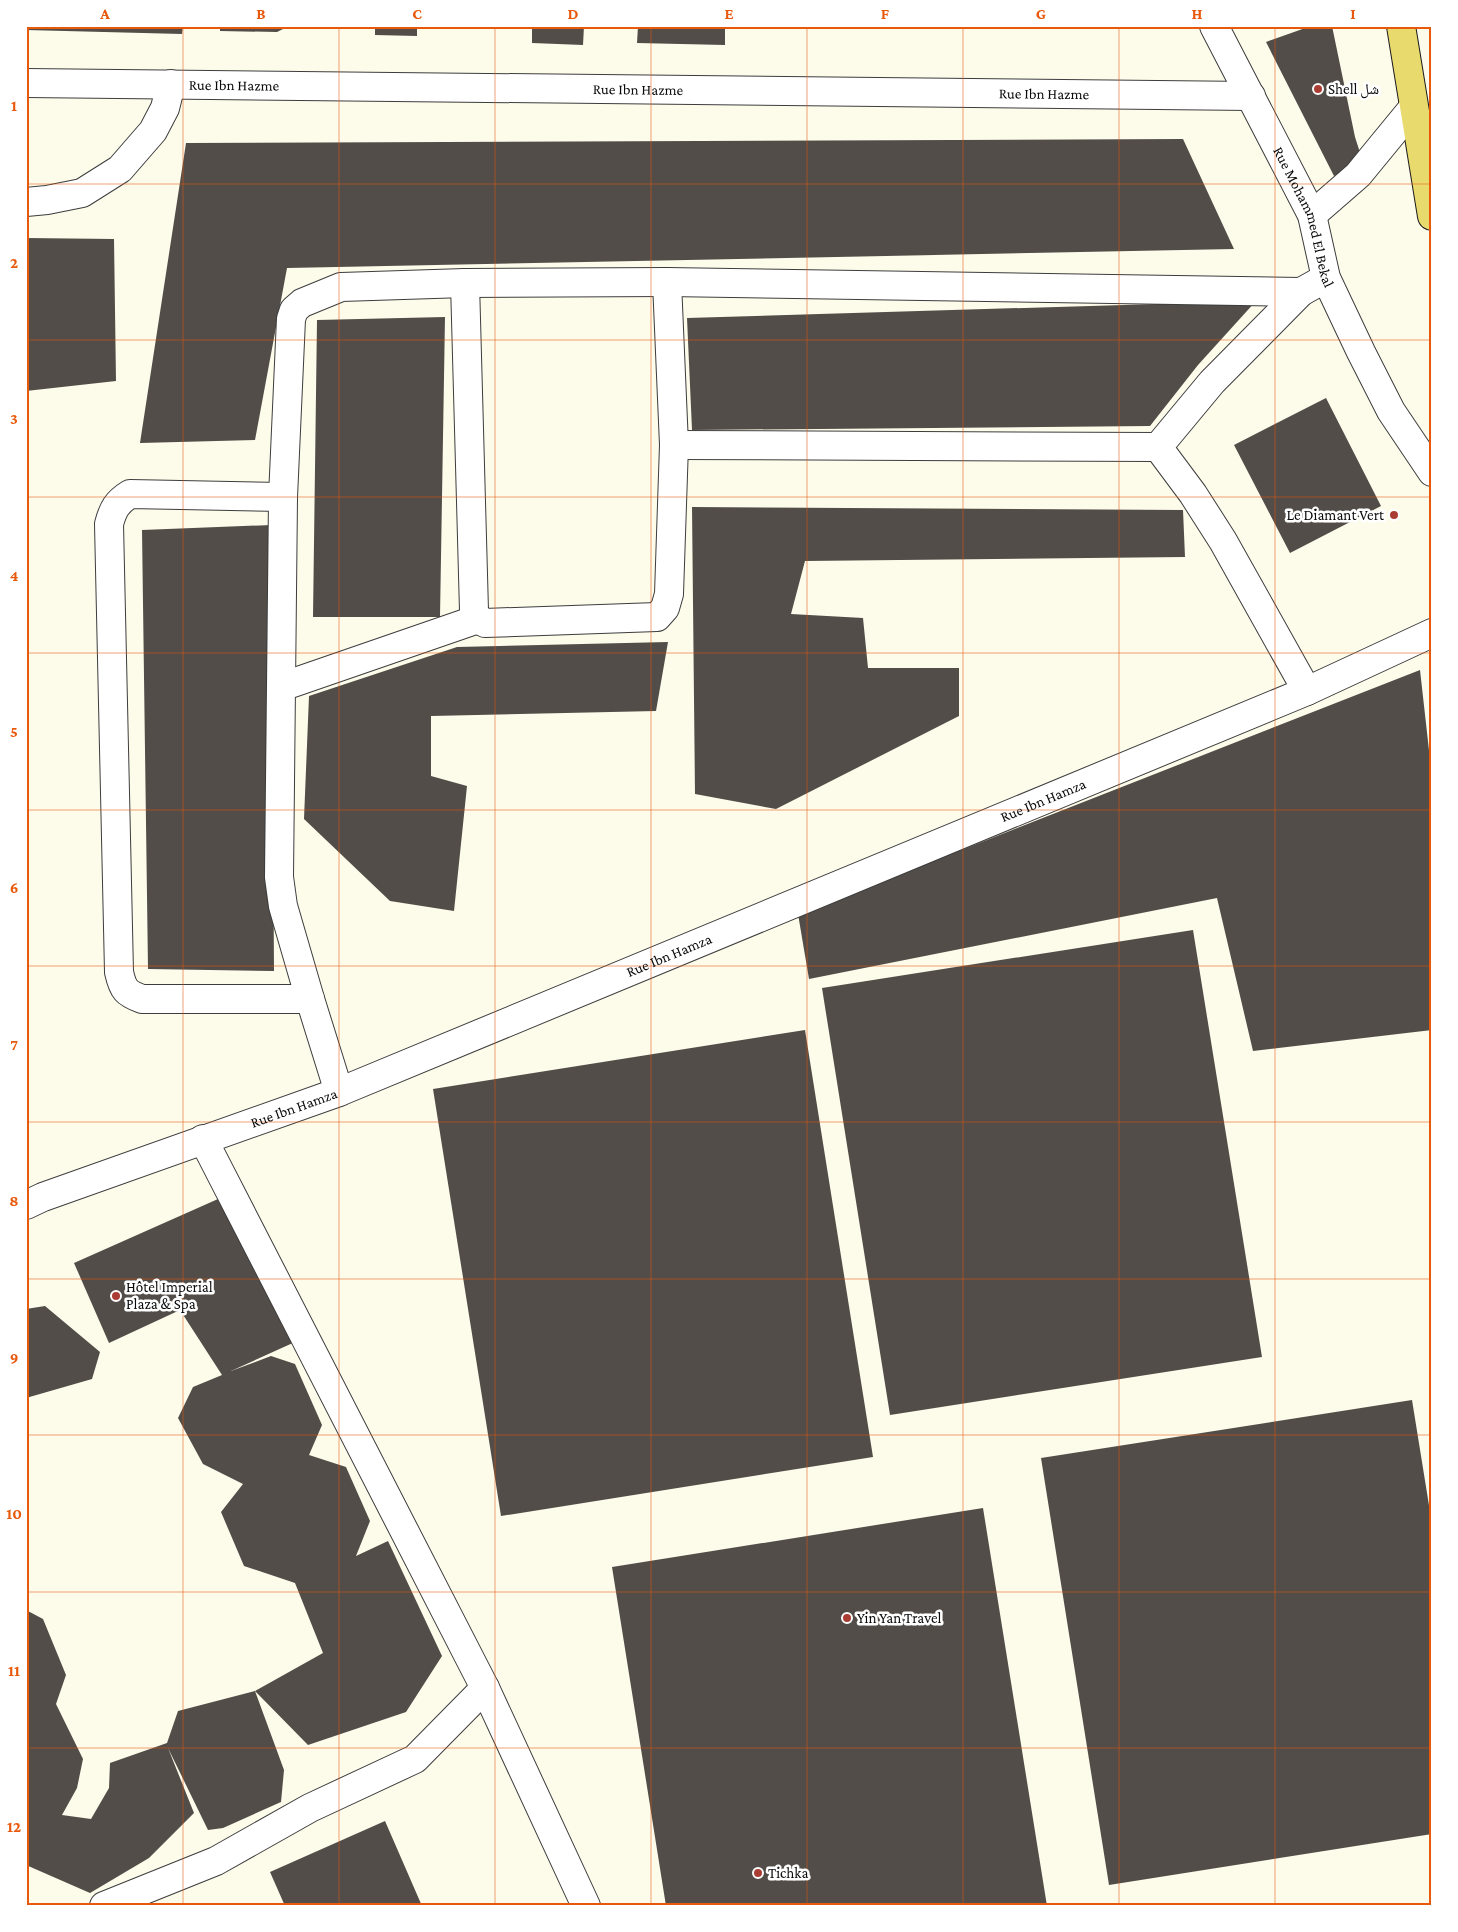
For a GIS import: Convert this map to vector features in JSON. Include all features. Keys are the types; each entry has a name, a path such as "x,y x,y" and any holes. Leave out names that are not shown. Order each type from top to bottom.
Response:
{"main road":[{"path":"1401,26 1432,216"}],"street":[{"name":"Rue Mohammed El Bekal","path":"1214,26 1312,215 1326,278 1361,352 1391,411 1432,472"},
{"name":"Rue Ibn Hazme","path":"26,83 1251,96"},
{"path":"26,202 82,193 120,169 153,131 166,108 171,84"},
{"path":"1312,215 1358,175 1413,108"},
{"path":"1158,447 1212,382 1300,292 1326,278"},
{"path":"339,1092 283,906 279,877 283,497 291,319 294,310 302,302 341,287 465,283 667,282 1300,292"},
{"path":"465,283 474,611 478,619 485,623 657,617 665,608 669,594 674,445 667,282"},
{"path":"674,445 1158,447"},
{"path":"1158,447 1193,494 1223,541 1307,691"},
{"path":"283,497 130,494 120,500 113,508 109,524 119,972 122,984 128,994 142,999 310,999"},
{"path":"281,687 478,619"},
{"name":"Rue Ibn Hamza","path":"26,1205 43,1197 339,1092 1307,691 1432,633"},
{"path":"204,1139 484,1688 586,1906"},
{"path":"104,1906 216,1861 310,1808 415,1760 484,1688"}],"building":[{"path":"26,26 183,26 182,34 26,30"},
{"path":"220,26 289,26 277,32 220,31"},
{"path":"375,26 417,26 417,36 375,35"},
{"path":"532,26 584,26 583,45 532,43"},
{"path":"638,26 725,26 725,45 637,43"},
{"name":"Shell شل","path":"1311,26 1332,26 1355,137 1363,162 1334,176 1266,42"},
{"path":"1183,139 1234,249 287,268 255,440 140,443 186,143"},
{"path":"26,238 114,239 116,381 26,391"},
{"path":"1256,301 1198,365 1150,426 692,430 687,318"},
{"path":"445,317 440,617 313,617 317,320"},
{"path":"1326,398 1381,506 1290,553 1234,445"},
{"path":"692,507 1183,510 1185,557 805,561 791,614 863,618 868,668 959,668 959,716 776,809 695,794"},
{"path":"271,525 274,971 148,969 142,530"},
{"path":"668,642 656,711 431,716 431,776 467,786 454,911 390,901 304,819 309,696 457,647"},
{"path":"1420,670 1432,777 1432,1030 1253,1051 1217,898 809,979 798,914"},
{"path":"1193,930 1262,1357 890,1415 822,988"},
{"path":"805,1030 873,1457 501,1516 433,1089"},
{"path":"218,1199 295,1342 231,1371 271,1356 295,1364 322,1425 309,1455 346,1467 370,1521 356,1556 388,1541 442,1656 406,1712 308,1745 255,1691 323,1653 295,1583 244,1566 221,1512 243,1484 203,1464 178,1418 193,1387 222,1375 180,1310 109,1343 74,1263"},
{"path":"45,1306 100,1352 92,1379 26,1398 26,1309"},
{"path":"1412,1400 1432,1524 1432,1834 1109,1885 1041,1458"},
{"path":"983,1508 1047,1906 666,1906 612,1567"},
{"path":"26,1610 43,1619 66,1675 56,1704 83,1759 77,1788 62,1815 91,1819 109,1788 110,1763 167,1743 178,1711 255,1691 284,1770 281,1802 223,1828 208,1830 168,1748 194,1813 149,1858 90,1893 26,1865"},
{"path":"385,1821 422,1906 285,1906 270,1872"}],"place":[{"name":"Shell شل","path":"1318,89"},
{"name":"Le Diamant Vert","path":"1394,515"},
{"name":"Hôtel Imperial Plaza & Spa","path":"116,1296"},
{"name":"Yin Yan Travel","path":"847,1618"},
{"name":"Tichka","path":"758,1873"}]}
